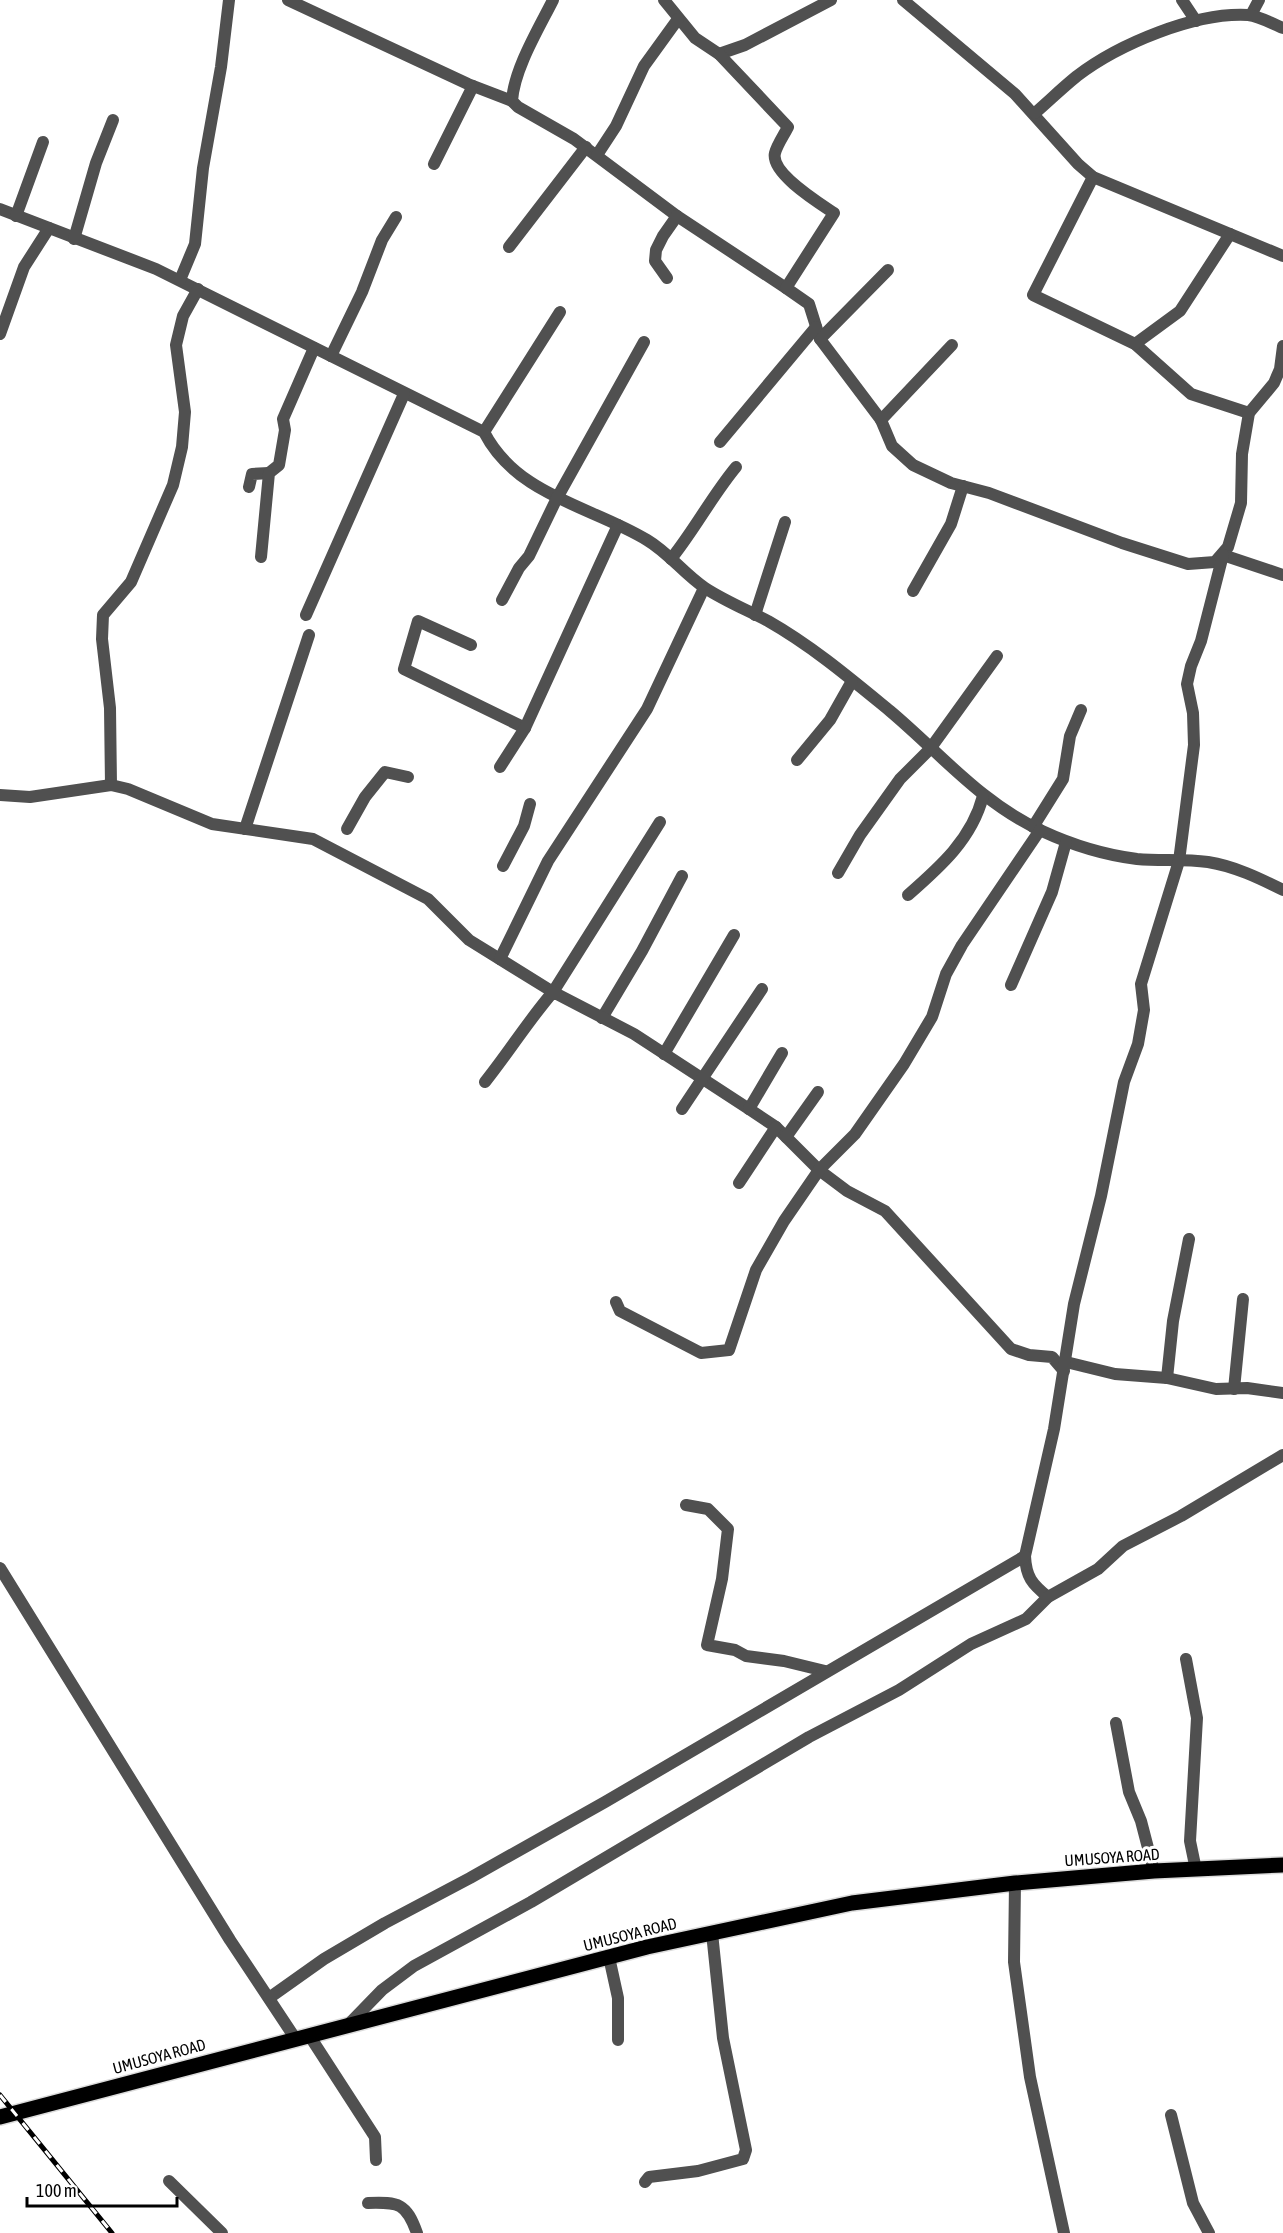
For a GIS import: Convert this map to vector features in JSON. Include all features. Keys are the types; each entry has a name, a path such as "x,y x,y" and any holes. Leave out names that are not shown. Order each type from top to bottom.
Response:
{"main road":[{"name":"UMUSOYA ROAD","path":"0,2118 302,2036 609,1958 852,1903 1015,1883 1154,1871 1283,1865"}],"street":[{"path":"180,280 195,244 203,168 221,67 229,0"},
{"path":"288,0 474,86 512,101 518,107 554,125 677,216 809,304 818,333 881,420 892,446 913,465 963,486 989,493 1122,543 1188,564 1215,562 1223,555 1228,547 1241,503 1242,454 1249,414 1274,382 1280,369 1283,346"},
{"path":"512,101 526,56 553,0"},
{"path":"664,0 678,19 706,47 719,54 788,127 774,155 777,168 834,213 786,288"},
{"path":"719,54 745,45 831,0"},
{"path":"903,0 917,9 1035,113 1078,164 1093,177 1283,256"},
{"path":"1182,0 1197,21"},
{"path":"1251,15 1259,0"},
{"path":"1035,113 1078,75 1125,47 1197,21 1251,15 1283,28"},
{"path":"597,155 616,126 645,66 678,19"},
{"path":"434,164 474,86"},
{"path":"74,239 96,163 113,120"},
{"path":"16,216 43,142"},
{"path":"509,247 586,147"},
{"path":"1093,177 1033,295 1135,344 1191,394 1249,414"},
{"path":"0,209 74,239 130,258 180,280 484,432 518,473 541,491 618,525 658,547 704,588 798,640 893,713 983,796 1036,828 1066,842 1135,858 1207,862 1230,867 1283,890"},
{"path":"667,278 655,261 656,250 677,216"},
{"path":"331,356 362,292 382,240 396,217"},
{"path":"0,334 24,267 49,228"},
{"path":"1135,344 1180,311 1230,234"},
{"path":"720,442 818,333 888,270"},
{"path":"111,785 110,708 102,639 103,615 131,582 173,484 182,447 185,412 176,345 183,316 198,289"},
{"path":"484,432 560,312"},
{"path":"502,600 519,568 530,556 557,498 644,342"},
{"path":"881,420 952,345"},
{"path":"249,487 252,474 268,473 279,465 285,430 283,419 314,348"},
{"path":"306,615 404,393"},
{"path":"671,559 690,535 716,492 736,467"},
{"path":"261,557 268,473"},
{"path":"913,591 951,524 963,486"},
{"path":"755,615 785,522"},
{"path":"500,767 525,728 618,525"},
{"path":"1223,555 1283,575"},
{"path":"1048,1597 1030,1582 1025,1571 1025,1556 1046,1470 1074,1304 1101,1196 1124,1082 1138,1044 1144,1010 1141,984 1179,861 1194,745 1193,714 1187,684 1191,666 1202,641 1223,555"},
{"path":"500,959 548,861 647,709 704,588"},
{"path":"471,645 418,621 404,669 525,728"},
{"path":"245,829 309,635"},
{"path":"838,873 860,834 900,779 930,749 963,707 997,656"},
{"path":"797,760 830,720 852,681"},
{"path":"616,1302 620,1311 701,1353 729,1350 756,1270 784,1221 819,1170 855,1134 904,1064 932,1017 946,974 962,945 995,899 1036,828 1062,779 1070,736 1081,710"},
{"path":"347,829 365,797 385,772 408,777"},
{"path":"0,795 30,797 111,785 128,789 212,824 313,839 336,849 369,869 404,884 428,899 469,940 553,992 664,1054 776,1127 819,1170 847,1191 885,1211 1011,1349 1029,1355 1052,1357 1065,1366 1115,1374 1167,1378 1216,1389 1247,1388 1283,1393"},
{"path":"908,895 937,869 967,835 978,815 983,796"},
{"path":"503,866 525,826 530,804"},
{"path":"485,1082 510,1050 522,1028 553,992 660,822"},
{"path":"1011,985 1052,892 1066,842"},
{"path":"602,1018 642,951 682,876"},
{"path":"664,1054 734,934"},
{"path":"682,1109 704,1080 762,989"},
{"path":"749,1109 782,1053"},
{"path":"786,1137 818,1092"},
{"path":"739,1183 776,1127"},
{"path":"1167,1378 1173,1321 1189,1239"},
{"path":"1234,1389 1243,1299"},
{"path":"349,2024 382,1990 414,1966 531,1902 809,1737 899,1690 971,1644 1026,1618 1048,1597 1098,1569 1123,1546 1181,1516 1283,1455"},
{"path":"686,1505 708,1509 728,1529 722,1579 707,1645 735,1650 746,1656 784,1661 825,1671"},
{"path":"269,1998 324,1959 605,1802 825,1671 918,1621 1025,1556"},
{"path":"0,1568 230,1940 269,1998 302,2036 370,2128 377,2147 376,2160"},
{"path":"1186,1659 1197,1718 1190,1841 1196,1870"},
{"path":"1116,1723 1129,1792 1141,1821 1154,1871"},
{"path":"1015,1883 1014,1962 1030,2077 1064,2233"},
{"path":"645,2182 649,2177 729,2164 742,2159 746,2150 723,2038 712,1933"},
{"path":"609,1958 618,1998 618,2040"},
{"path":"1171,2115 1193,2203 1209,2233"},
{"path":"169,2181 222,2233"},
{"path":"368,2203 394,2202 410,2212 417,2233"}],"railway":[{"path":"0,2095 112,2233"}]}
